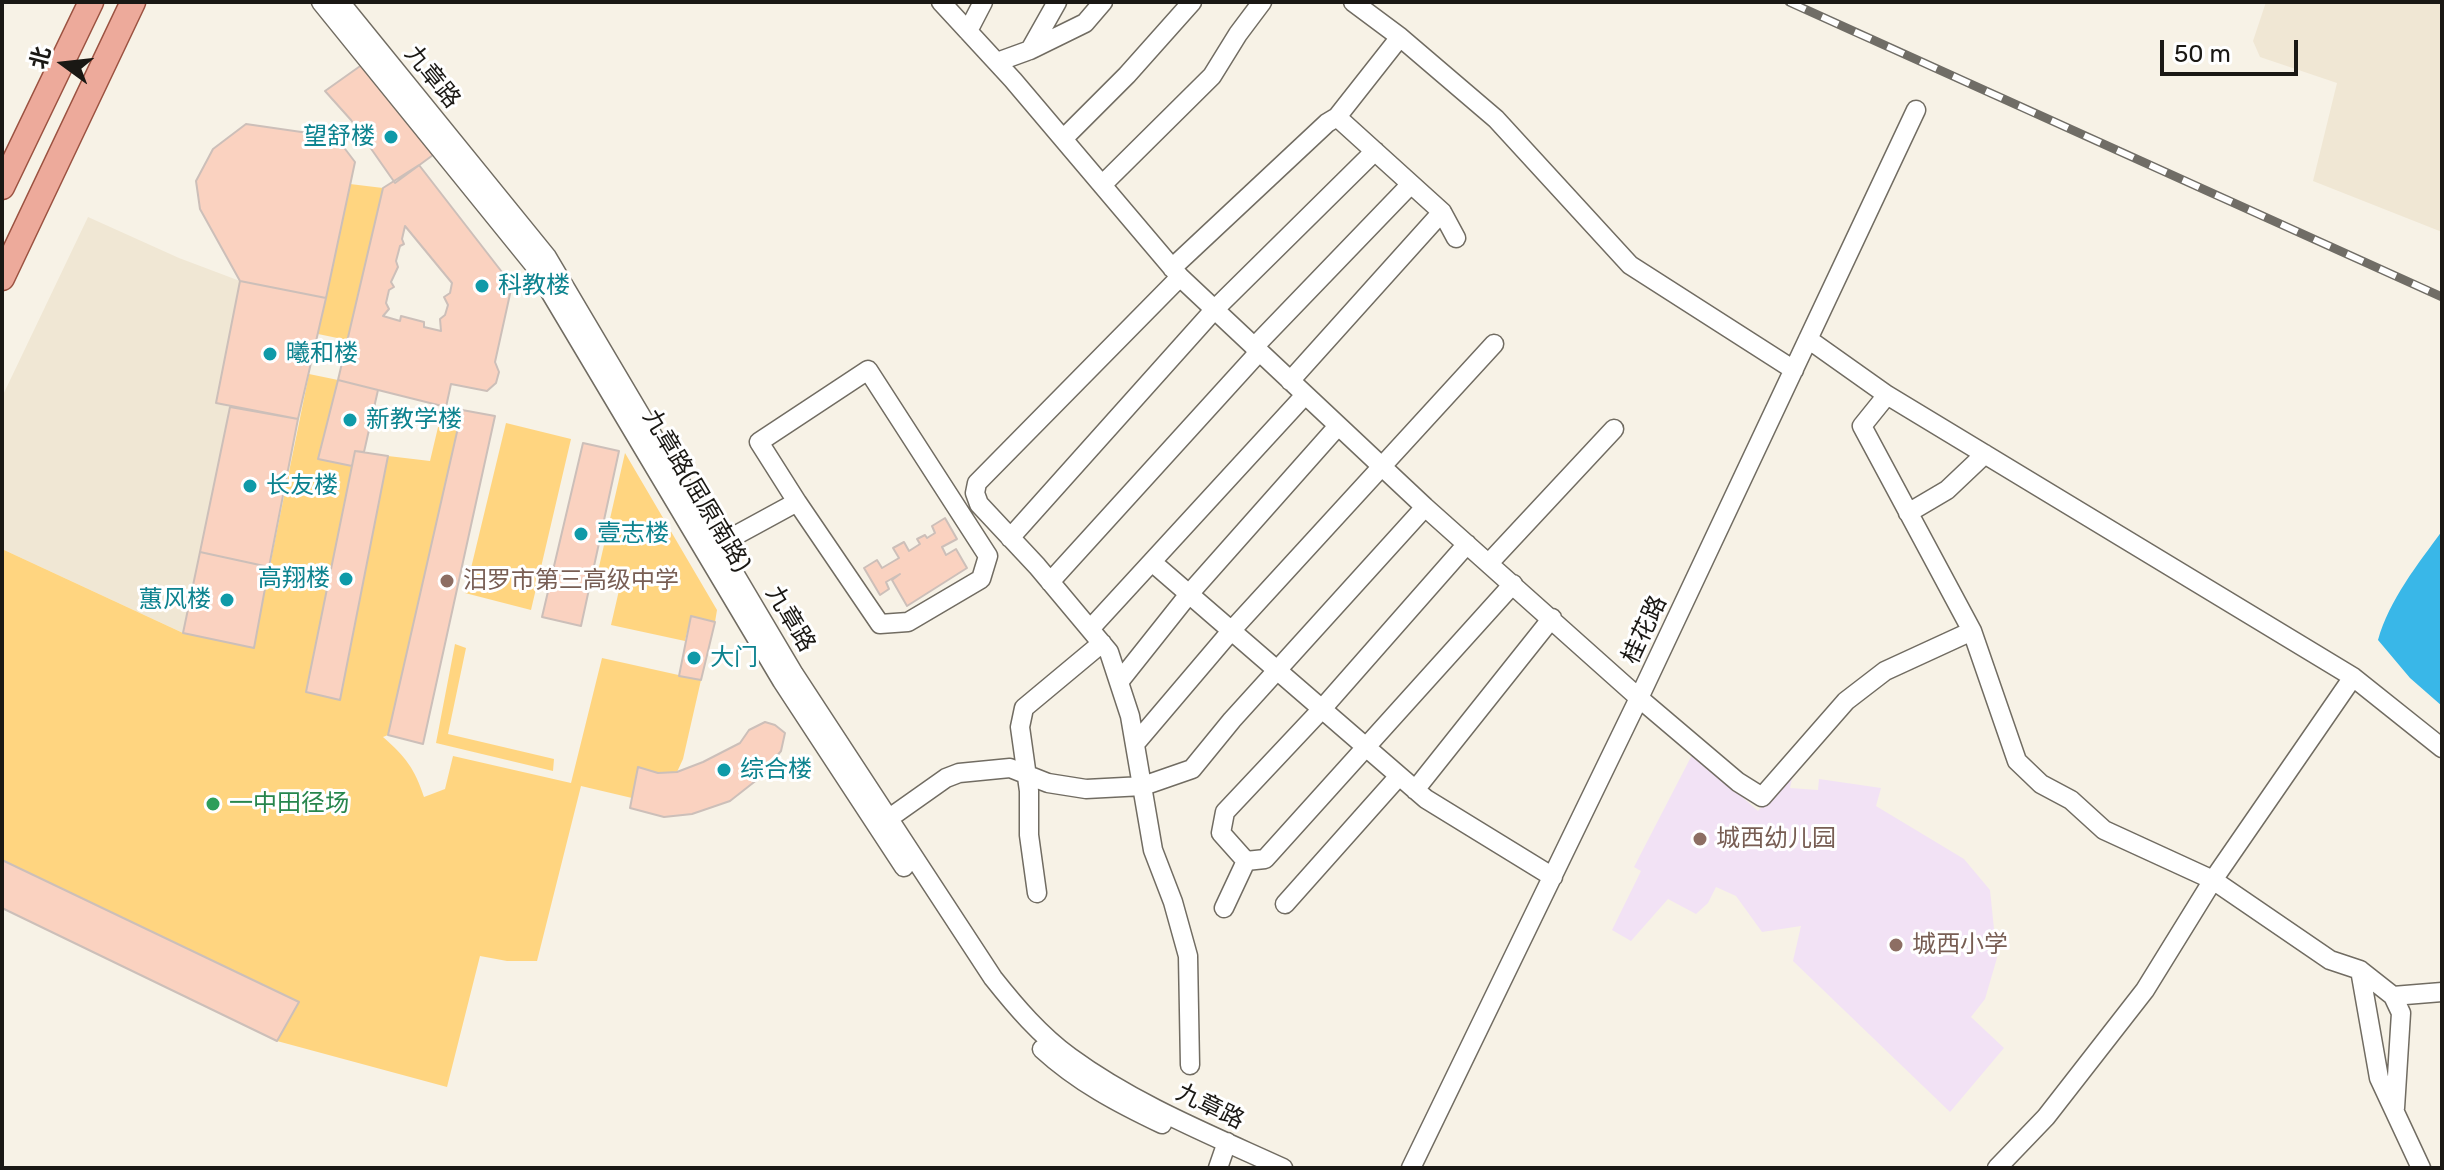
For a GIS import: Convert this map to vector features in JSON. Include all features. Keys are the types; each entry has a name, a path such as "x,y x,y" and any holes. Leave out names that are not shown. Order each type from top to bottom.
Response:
{"main road":[{"path":"4,179 91,2"},
{"path":"2,278 133,2"}],"street":[{"name":"九章路(屈原南路)","path":"321,2 534,265 782,681 985,988 1023,1032 1065,1071 1109,1098 1254,1168"},
{"name":"九章路","path":"340,2 547,257 794,674 970,946 1027,1020 1069,1057 1223,1155 1283,1168"},
{"path":"941,2 997,62 1176,273 1214,310 1425,507 1639,698 1738,782 1762,797 1846,701 1885,671 1972,631"},
{"path":"968,31 983,2"},
{"path":"1030,50 1057,2"},
{"path":"997,62 1085,23 1103,2"},
{"path":"1063,139 1127,75 1192,2"},
{"path":"1102,185 1212,76 1262,2"},
{"path":"1353,2 1400,37 1496,119 1630,265 1794,370"},
{"path":"1190,1065 1188,956 1173,902 1153,850 1130,716 1109,652 979,504 975,493 977,483 1176,273 1327,123 1337,117 1400,37"},
{"name":"桂花路","path":"1411,1168 1639,698 1916,110"},
{"path":"1337,117 1442,212 1456,238"},
{"path":"1010,538 1214,310 1375,151"},
{"path":"1050,582 1256,350 1411,184"},
{"path":"1290,381 1442,212"},
{"path":"1808,339 1887,395 2353,677 2442,748"},
{"path":"1135,744 1231,631 1494,344"},
{"path":"868,370 988,556 981,579 908,622 880,624 797,502 759,442 868,370"},
{"path":"1037,893 1029,835 1029,791 1020,727 1024,708 1096,636 1152,562 1305,395"},
{"path":"1887,395 1862,426 1972,631 2017,761 2041,784 2071,800 2104,830 2213,880 2330,960 2360,970 2393,996 2401,1013 2395,1110"},
{"path":"1119,682 1189,594 1338,426"},
{"path":"1489,563 1614,429"},
{"path":"1908,513 1947,490 1985,454"},
{"path":"718,545 797,502"},
{"path":"888,819 946,778 984,770 1010,768 1066,788 1086,789 1143,786 1192,769 1425,507"},
{"path":"1246,861 1221,833 1225,812 1321,710 1467,544"},
{"path":"1152,562 1415,790 1553,877"},
{"path":"1246,861 1265,859 1513,584"},
{"path":"1415,790 1552,618"},
{"path":"1997,1168 2046,1117 2145,990 2213,880 2353,677"},
{"path":"1285,904 1399,776"},
{"path":"1224,908 1246,861"},
{"path":"2360,970 2379,1078 2421,1168"},
{"path":"2393,996 2442,992"}],"shaded area":[{"path":"2266,2 2442,2 2442,232 2313,181 2337,83 2260,57 2253,41"},
{"path":"350,184 383,188 347,340 318,334"},
{"path":"88,217 179,258 240,281 217,403 230,407 183,633 2,549 2,397"},
{"path":"309,374 338,380 319,459 352,466 307,692 339,700 388,456 430,461 439,423 462,410 388,735 383,737 408,764 424,797 445,789 453,756 571,783 602,658 701,680 683,759 677,772 658,773 638,767 632,798 581,786 537,961 507,961 480,956 447,1087 277,1041 2,908 2,549 183,633 253,648"},
{"path":"506,423 571,439 531,610 465,593"},
{"path":"625,453 717,610 715,622 691,616 685,641 611,625 620,586 596,580"},
{"path":"455,644 466,648 448,734 554,759 553,771 436,743"},
{"name":"城西小学","path":"1693,753 1758,811 1794,769 1790,788 1818,790 1819,779 1881,788 1876,806 1964,859 1990,890 1997,958 1985,999 1971,1017 2004,1048 1950,1112 1793,961 1801,926 1762,932 1736,896 1716,887 1708,903 1696,914 1668,899 1631,941 1612,930 1641,871 1634,867"}],"water":[{"path":"2442,531 2442,706 2410,678 2378,640 2397,597"}],"building":[{"name":"望舒楼","path":"363,64 433,155 395,183 351,120 325,91"},
{"path":"246,124 336,137 355,162 326,298 240,281 200,209 196,181 213,149"},
{"name":"科教楼","path":"419,165 512,285 495,362 499,372 496,383 487,391 451,384 446,407 338,380 383,188","holes":["405,226 452,283 450,293 444,297 448,305 440,319 441,331 424,327 424,322 401,316 400,321 383,316 389,309 386,303 389,290 394,287 391,282 398,267 396,261 400,246 404,244"]},
{"name":"曦和楼","path":"240,281 326,298 298,419 216,403"},
{"name":"新教学楼","path":"338,380 378,390 364,452 355,451 352,466 318,459"},
{"name":"长友楼","path":"230,407 298,419 269,567 200,552"},
{"path":"462,410 495,416 423,744 388,735"},
{"name":"壹志楼","path":"583,443 619,451 581,626 542,617"},
{"name":"高翔楼","path":"355,451 388,456 340,700 306,692"},
{"path":"945,518 957,539 942,547 946,555 956,549 967,568 907,606 892,580 900,574 886,582 889,589 880,595 864,568 877,560 882,568 899,558 893,548 904,542 909,551 920,544 917,539 935,533 932,526"},
{"name":"蕙风楼","path":"200,552 269,567 254,648 183,633"},
{"name":"大门","path":"691,616 715,622 701,680 679,676"},
{"name":"综合楼","path":"765,722 785,733 781,751 758,779 730,801 692,814 664,817 630,808 638,767 658,773 677,772 740,743 749,730"},
{"path":"2,860 299,1002 277,1041 2,908"}],"railway":[{"path":"1789,2 2442,297"}],"place":[{"name":"望舒楼","path":"391,137"},
{"name":"科教楼","path":"482,286"},
{"name":"曦和楼","path":"270,354"},
{"name":"新教学楼","path":"350,420"},
{"name":"长友楼","path":"250,486"},
{"name":"壹志楼","path":"581,534"},
{"name":"高翔楼","path":"346,579"},
{"name":"汨罗市第三高级中学","path":"447,581"},
{"name":"蕙风楼","path":"227,600"},
{"name":"大门","path":"694,658"},
{"name":"综合楼","path":"724,770"},
{"name":"一中田径场","path":"213,804"},
{"name":"城西幼儿园","path":"1700,839"},
{"name":"城西小学","path":"1896,945"}]}
